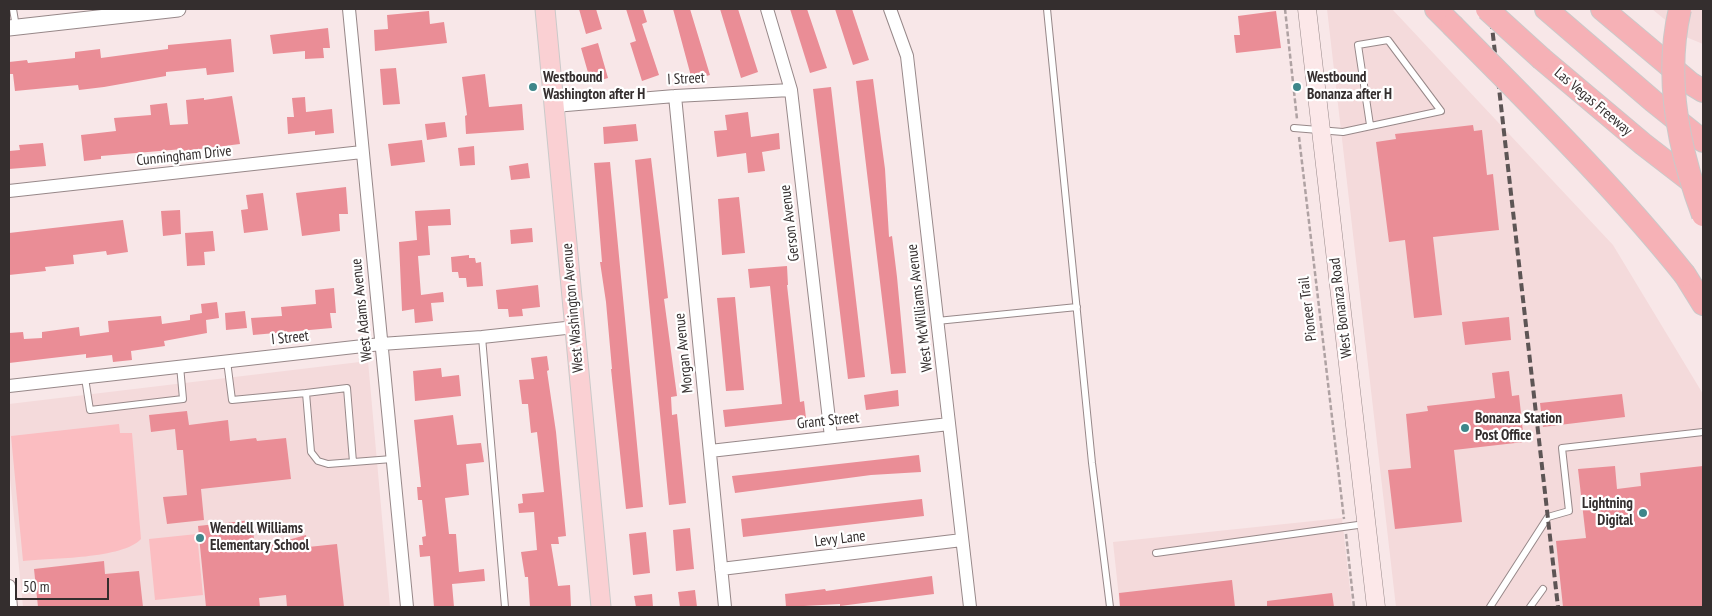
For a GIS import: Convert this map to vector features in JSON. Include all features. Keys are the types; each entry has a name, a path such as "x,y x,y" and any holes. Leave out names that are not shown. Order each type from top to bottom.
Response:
{"highway":[{"path":"1436,9 1554,127 1650,231 1703,298"},
{"name":"Las Vegas Freeway","path":"1487,9 1542,59 1643,144 1703,190"},
{"path":"1546,9 1653,101 1703,141"},
{"path":"1602,9 1690,83 1703,91"},
{"path":"1680,9 1674,64 1676,108 1683,150 1703,215"},
{"path":"1685,275 1703,304"}],"main road":[{"name":"West Washington Avenue","path":"545,9 601,607"},
{"name":"West Bonanza Road","path":"1307,9 1376,607"}],"street":[{"path":"12,28 128,12 178,9"},
{"name":"West Adams Avenue","path":"349,9 406,607"},
{"name":"Gerson Avenue","path":"768,9 791,90 831,437"},
{"name":"West McWilliams Avenue","path":"890,9 907,56 970,607"},
{"name":"I Street","path":"554,106 675,96 791,90"},
{"name":"Morgan Avenue","path":"675,96 725,607"},
{"name":"Cunningham Drive","path":"9,192 362,152"},
{"name":"I Street","path":"9,386 381,344 482,337 575,327"},
{"name":"Grant Street","path":"710,451 949,424"},
{"name":"Levy Lane","path":"721,569 962,540"},
{"path":"9,586 11,607"}],"lane":[{"path":"12,28 13,9"},
{"path":"1047,9 1092,463 1110,607"},
{"path":"1296,128 1343,132 1441,111 1388,40 1358,45 1370,125"},
{"path":"937,321 1077,307"},
{"path":"482,337 505,607"},
{"path":"227,361 232,400 347,388 353,462"},
{"path":"86,378 90,410 183,399 180,366"},
{"path":"306,393 311,452 318,461 328,464 392,459"},
{"path":"1490,607 1548,517 1569,511 1562,448 1703,432"},
{"path":"1156,553 1366,524"},
{"path":"1530,607 1543,589"}],"path":[{"name":"Pioneer Trail","path":"1285,9 1296,128 1354,607"}],"shaded area":[{"path":"1327,9 1392,9 1613,245 1703,394 1703,607 1396,607"},
{"path":"1652,9 1703,9 1703,44 1686,37"},
{"name":"Wendell Williams Elementary School","path":"368,361 390,607 23,607 9,468 9,404"},
{"path":"119,424 120,433 132,433 141,539 132,546 103,554 23,561 11,436"},
{"path":"1342,518 1352,607 1120,607 1113,542"},
{"path":"197,534 203,595 155,600 149,539"}],"building":[{"path":"579,9 596,9 602,29 586,34"},
{"path":"626,9 643,9 647,22 642,24 659,75 642,81 630,43 636,41"},
{"path":"673,9 690,9 710,75 692,80"},
{"path":"720,9 738,9 758,72 741,78"},
{"path":"790,9 807,9 827,68 810,73"},
{"path":"835,9 852,9 869,60 853,65"},
{"path":"429,11 430,24 444,22 447,43 375,51 374,30 388,29 387,15"},
{"path":"1276,11 1281,48 1236,53 1234,35 1240,35 1238,16"},
{"path":"328,28 330,48 323,48 324,58 305,59 305,51 273,54 270,35"},
{"path":"231,39 234,72 207,75 206,68 166,72 166,76 104,87 79,90 78,85 15,91 13,74 9,74 9,62 27,60 28,63 75,58 75,52 100,49 101,58 168,49 168,45"},
{"path":"598,43 608,78 591,83 581,48"},
{"path":"396,68 400,104 383,105 380,69"},
{"path":"485,74 489,107 522,104 524,130 466,134 465,116 467,115 462,77"},
{"path":"873,79 885,169 889,237 892,236 906,373 891,374 856,81"},
{"path":"831,87 865,377 848,379 813,89"},
{"path":"232,96 240,144 184,151 183,149 101,156 101,159 84,161 81,135 116,131 114,118 151,115 150,105 167,103 170,125 188,124 186,100 204,98 204,100"},
{"path":"305,97 306,112 332,109 334,133 315,135 315,131 288,134 287,117 294,117 292,98"},
{"path":"748,112 751,137 779,133 780,149 762,152 765,171 748,173 746,153 717,157 714,131 727,130 725,115"},
{"path":"445,122 447,137 427,140 425,124"},
{"path":"636,124 638,141 604,144 603,127"},
{"path":"1473,125 1474,131 1482,130 1487,175 1493,174 1499,230 1433,237 1442,315 1414,318 1405,240 1389,242 1376,142 1396,139 1395,134"},
{"path":"422,140 425,162 391,166 388,144"},
{"path":"43,143 46,166 9,169 9,151 20,150 19,145"},
{"path":"474,146 475,165 460,166 458,148"},
{"path":"651,158 668,298 664,299 677,396 671,397 672,415 677,414 686,503 669,505 635,160"},
{"path":"610,162 643,507 626,509 606,302 600,262 602,262 594,163"},
{"path":"528,163 530,178 511,180 509,166"},
{"path":"346,187 348,214 339,214 340,231 302,236 296,193"},
{"path":"263,193 268,230 244,233 241,210 248,209 246,195"},
{"path":"739,197 745,253 722,255 718,199"},
{"path":"450,209 451,225 428,226 430,255 418,256 421,295 443,292 444,302 431,303 433,321 415,323 414,309 402,311 399,242 417,240 415,211"},
{"path":"180,210 181,234 163,236 161,211"},
{"path":"123,220 128,252 107,255 106,251 73,255 74,264 45,267 46,271 9,275 9,233"},
{"path":"532,228 533,242 511,244 510,230"},
{"path":"213,231 215,251 204,252 205,265 187,266 185,233"},
{"path":"469,255 469,258 475,258 476,263 481,262 483,286 467,287 466,278 459,278 458,272 452,272 451,257"},
{"path":"787,266 787,285 800,402 804,401 806,418 725,427 723,410 782,404 770,286 750,288 748,269"},
{"path":"538,285 540,307 522,309 523,316 509,317 508,309 498,309 496,290"},
{"path":"334,288 336,313 330,313 332,328 253,335 251,318 282,316 281,307 316,304 315,290"},
{"path":"735,297 744,390 726,391 717,298"},
{"path":"217,302 219,318 206,320 207,333 164,341 165,346 131,351 132,360 113,362 112,355 86,358 86,354 9,363 9,333 23,332 24,339 42,338 42,332 79,327 80,336 109,332 108,321 161,316 162,324 190,320 190,315 202,313 201,304"},
{"path":"245,311 247,328 226,330 225,313"},
{"path":"1509,317 1511,340 1465,345 1462,322"},
{"path":"547,356 549,370 547,371 556,432 566,536 558,537 559,544 551,544 558,586 570,585 571,607 530,607 528,577 525,577 521,552 537,550 534,512 519,513 518,504 523,503 522,494 544,492 537,432 531,433 528,404 522,404 519,380 534,379 531,358"},
{"path":"441,368 442,377 459,375 461,396 415,401 413,371"},
{"path":"1509,371 1512,396 1519,395 1524,442 1454,450 1462,522 1395,529 1388,470 1411,468 1406,414 1428,411 1427,406 1495,398 1492,373"},
{"path":"898,390 899,406 866,410 864,395"},
{"path":"1622,394 1625,417 1543,427 1540,403"},
{"path":"187,411 189,425 228,420 230,441 256,438 257,441 286,438 291,479 201,489 204,520 167,524 163,497 187,495 183,450 177,450 175,429 151,432 149,415"},
{"path":"453,415 457,445 481,443 484,462 466,464 469,495 445,498 449,534 456,534 459,572 484,569 485,581 452,584 454,607 434,607 430,556 420,557 419,545 423,545 422,537 426,536 422,500 418,500 417,487 421,487 414,420"},
{"path":"919,455 921,472 871,475 735,493 732,476"},
{"name":"Lightning Digital","path":"1615,466 1617,489 1641,486 1640,473 1703,466 1703,607 1563,607 1556,541 1586,538 1578,469"},
{"path":"922,499 924,516 743,537 741,519"},
{"path":"252,520 255,549 306,535 308,547 337,544 344,607 287,607 286,595 259,598 260,607 206,607 198,526"},
{"path":"690,528 694,569 676,571 673,530"},
{"path":"646,532 650,573 633,575 629,534"},
{"path":"104,561 105,574 139,571 143,607 38,607 34,569"},
{"path":"932,576 934,594 840,606 840,604 786,607 785,594 825,589 826,591"},
{"path":"1232,580 1235,607 1120,607 1119,593"},
{"path":"695,590 697,607 680,607 678,592"},
{"path":"1332,593 1334,607 1267,607 1267,601"},
{"path":"652,594 653,607 636,607 634,596"}],"railway":[{"path":"1490,9 1558,607"}],"place":[{"name":"Westbound Washington after H","path":"533,87"},
{"name":"Westbound Bonanza after H","path":"1297,87"},
{"name":"Bonanza Station Post Office","path":"1465,428"},
{"name":"Lightning Digital","path":"1643,513"},
{"name":"Wendell Williams Elementary School","path":"200,538"}]}
